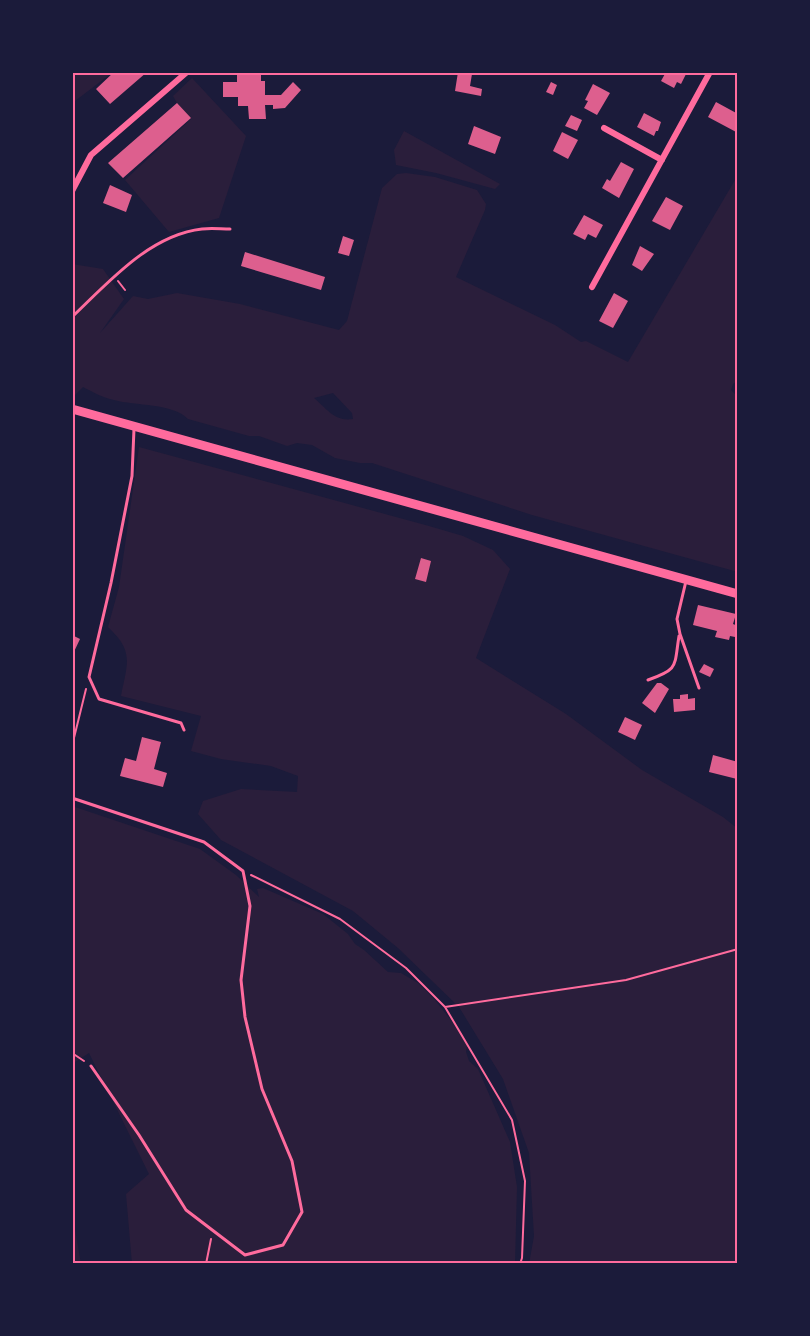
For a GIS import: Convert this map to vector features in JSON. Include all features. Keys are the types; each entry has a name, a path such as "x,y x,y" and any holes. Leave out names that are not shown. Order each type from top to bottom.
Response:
{"main road":[{"path":"72,409 738,594"}],"street":[{"path":"72,191 91,155 187,72"},
{"path":"592,287 710,72"},
{"path":"604,128 662,160"}],"lane":[{"path":"72,317 132,262 167,239 201,229 230,229"},
{"path":"134,426 132,476 111,583 89,677 99,699 181,723 184,730"},
{"path":"686,581 677,619 699,688"},
{"path":"648,680 669,673 673,668 680,634"},
{"path":"72,798 204,842 243,871 250,906 241,980 245,1017 262,1089 292,1161 302,1212 283,1245 245,1254 186,1210 140,1135 91,1066"}],"path":[{"path":"72,746 89,677"},
{"path":"243,871 340,920 405,968 445,1006 512,1120 525,1181 520,1264"},
{"path":"445,1006 626,980 738,949"},
{"path":"72,1053 91,1066"},
{"path":"206,1264 212,1230"}],"shaded area":[{"path":"72,72 113,72 75,101 72,97"},
{"path":"192,78 246,136 219,218 169,232 125,180 191,119 173,96"},
{"path":"404,131 500,184 495,189 396,165 394,150"},
{"path":"397,174 435,177 477,190 486,204 456,277 555,325 581,342 586,341 628,362 738,175 738,380 733,384 731,390 738,397 738,572 532,515 372,463 335,458 312,445 297,443 287,446 259,436 249,436 188,419 173,410 110,399 83,387 72,398 72,264 103,269 124,299 100,333 133,296 148,299 177,293 240,304 339,330 347,321 382,188","holes":["333,393 352,413 353,419 341,419 314,398"]},
{"path":"139,447 429,526 463,536 493,550 510,569 476,658 566,714 642,770 723,817 738,829 738,1264 529,1264 534,1236 529,1153 503,1079 459,1007 398,948 353,911 221,840 198,814 203,801 241,789 297,792 298,776 271,766 221,759 191,751 201,716 121,696 127,667 126,651 108,627 119,587"},
{"path":"72,806 200,849 236,875 259,897 257,889 263,888 323,914 388,972 401,973 418,983 435,1000 461,1033 467,1046 469,1061 478,1069 510,1142 517,1187 515,1264 132,1264 126,1194 149,1174 89,1053 72,1064"},
{"path":"72,1212 81,1264 72,1264"}],"building":[{"path":"114,72 147,72 110,104 96,89"},
{"path":"458,72 472,74 470,86 482,89 481,96 455,91"},
{"path":"666,72 687,72 681,84 677,82 674,88 661,81"},
{"path":"237,74 261,74 261,81 265,81 265,95 281,95 293,82 301,90 285,108 273,109 273,105 265,105 266,119 249,119 248,106 238,106 238,97 223,97 223,82 237,82"},
{"path":"551,82 557,85 553,95 546,92"},
{"path":"593,84 610,93 597,115 584,108 588,101 585,100"},
{"path":"716,102 738,114 738,133 708,117"},
{"path":"177,103 191,118 123,178 108,163"},
{"path":"644,113 661,122 654,136 637,127"},
{"path":"571,115 582,120 577,131 565,126"},
{"path":"474,126 501,137 495,154 468,144"},
{"path":"562,132 578,140 568,159 553,151"},
{"path":"621,162 634,169 619,198 602,188 607,179 610,181"},
{"path":"110,185 132,195 126,212 103,203"},
{"path":"666,197 683,206 670,230 652,221"},
{"path":"584,215 603,225 596,238 588,234 585,240 573,234"},
{"path":"343,236 354,240 349,256 338,253"},
{"path":"640,246 654,254 642,271 632,265"},
{"path":"245,252 325,277 321,290 241,266"},
{"path":"614,293 628,301 613,328 599,321"},
{"path":"421,558 431,561 426,582 415,579"},
{"path":"698,605 736,614 733,624 738,626 735,637 730,636 729,640 715,637 717,631 693,625"},
{"path":"72,635 80,639 72,656"},
{"path":"704,664 714,669 710,677 699,672"},
{"path":"657,683 669,689 655,713 642,703"},
{"path":"688,694 688,699 695,698 695,710 674,712 673,699 680,699 680,695"},
{"path":"625,717 642,725 635,740 618,732"},
{"path":"142,737 161,742 154,769 167,773 163,787 120,776 125,758 136,761"},
{"path":"713,755 738,762 737,779 709,772"}]}
